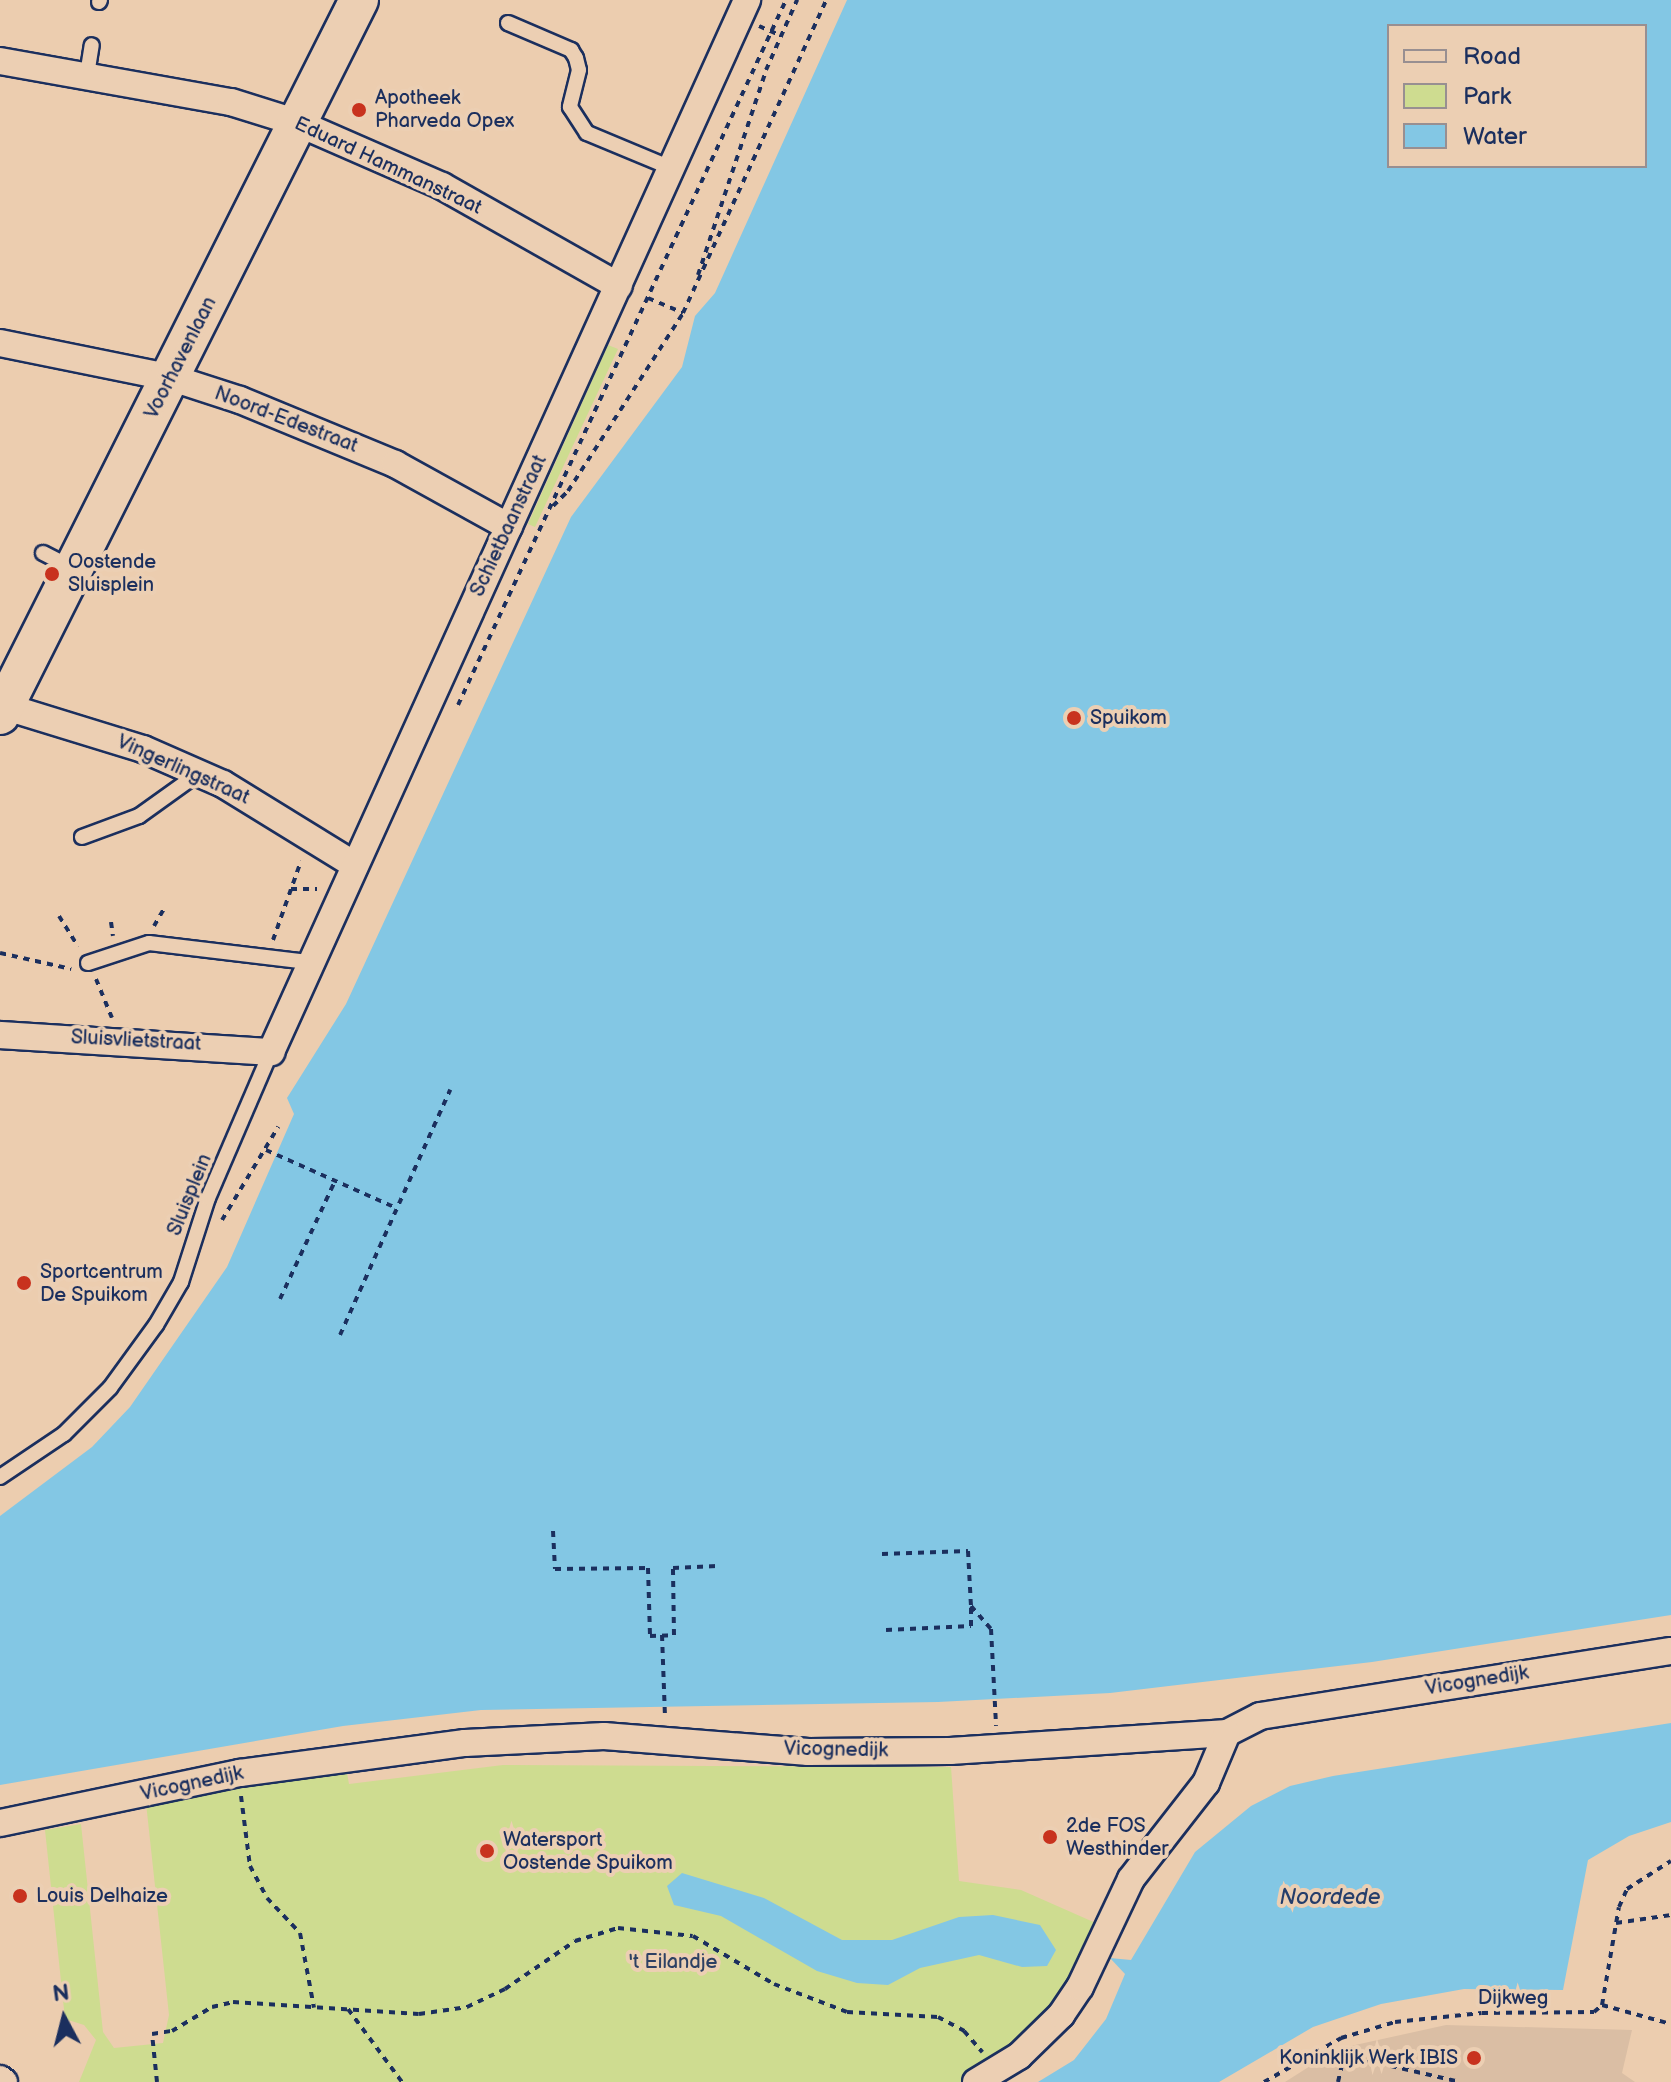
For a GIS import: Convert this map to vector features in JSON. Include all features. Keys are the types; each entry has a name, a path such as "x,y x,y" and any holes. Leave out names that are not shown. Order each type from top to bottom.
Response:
{"street":[{"name":"Voorhavenlaan","path":"2,709 59,561 172,378 359,0"},
{"name":"Schietbaanstraat","path":"271,1052 308,962 747,0"},
{"name":"Eduard Hammanstraat","path":"0,61 231,102 298,123 442,186 619,286"},
{"name":"Noord-Edestraat","path":"0,343 172,378 320,429 509,527"},
{"name":"Vingerlingstraat","path":"2,709 143,749 199,773 311,835 353,864"},
{"name":"Sluisvlietstraat","path":"0,1035 271,1052"},
{"name":"Vicognedijk","path":"0,1823 240,1773 465,1743 604,1736 808,1752 997,1749 1227,1733 1260,1716 1671,1651"},
{"path":"986,2075 1043,2035 1067,2006 1131,1879 1206,1783 1227,1733"}],"lane":[{"path":"508,23 571,50 579,70 570,107 587,133 671,168"},
{"path":"87,75 92,45"},
{"path":"82,837 139,816 199,773"},
{"path":"83,966 149,943 308,962"},
{"name":"Sluisplein","path":"0,1477 64,1434 110,1388 156,1325 181,1282 208,1198 271,1052"}],"path":[{"path":"526,556 786,0"},
{"path":"694,289 779,35 797,0"},
{"path":"549,509 568,491 683,313 826,0"},
{"path":"771,32 779,35"},
{"path":"648,298 683,313"},
{"path":"267,957 311,835"},
{"path":"0,953 83,966"},
{"path":"340,1335 450,1090"},
{"path":"215,1232 278,1127"},
{"path":"266,1150 397,1208"},
{"path":"280,1299 335,1181"},
{"path":"553,1531 555,1569 648,1568 650,1636 674,1635 673,1568 717,1566"},
{"path":"882,1554 968,1551 971,1606 971,1626 886,1630"},
{"path":"971,1606 991,1629 997,1749"},
{"path":"662,1635 666,1741"},
{"path":"240,1773 250,1866 267,1898 300,1933 314,2008"},
{"path":"1622,2006 1602,2005 1616,1923 1627,1889 1671,1861"},
{"path":"1616,1923 1671,1915"},
{"path":"157,2082 152,2034 172,2031 212,2007 233,2002 419,2014 467,2007 505,1989 575,1941 618,1928 644,1928 705,1941 764,1979 847,2012 951,2021 986,2075"},
{"name":"Dijkweg","path":"1264,2082 1341,2038 1395,2022 1482,2013 1584,2015 1602,2005"},
{"path":"1615,2008 1621,2014 1671,2024"},
{"path":"348,2009 402,2082"},
{"path":"1338,2082 1344,2055 1460,2082"}],"shaded area":[{"name":"Koninklijk Werk IBIS","path":"1446,2025 1632,2030 1622,2073 1635,2082 1285,2082 1337,2049"}],"green space":[{"path":"608,345 618,349 535,527 528,524"},
{"name":"'t Eilandje","path":"503,1765 951,1767 959,1881 1021,1890 1098,1924 1068,1993 1024,2044 960,2082 79,2082 96,2040 84,2025 65,2019 45,1830 81,1824 103,2032 114,2048 163,2043 169,2015 146,1803 346,1767 349,1784"}],"water":[{"name":"Spuikom","path":"847,0 1671,0 1671,1615 1372,1662 1110,1693 938,1702 481,1710 343,1726 0,1785 0,1516 92,1447 130,1407 227,1267 294,1114 287,1098 346,1004 571,517 682,367 695,316 715,293"},
{"name":"Noordede","path":"1671,1723 1671,1822 1629,1836 1588,1860 1563,1990 1464,1989 1381,2004 1313,2027 1219,2082 1038,2082 1074,2060 1106,2019 1125,1974 1110,1958 1131,1960 1195,1852 1251,1806 1290,1786 1333,1776"},
{"path":"682,1873 764,1898 842,1940 892,1940 959,1917 993,1915 1040,1925 1056,1950 1047,1966 1022,1967 979,1955 920,1968 888,1985 857,1983 817,1971 721,1916 674,1905 667,1886"}],"place":[{"name":"Apotheek Pharveda Opex","path":"359,110"},
{"name":"Oostende Sluisplein","path":"52,574"},
{"name":"Spuikom","path":"1074,718"},
{"name":"Sportcentrum De Spuikom","path":"24,1283"},
{"name":"2de FOS Westhinder","path":"1050,1837"},
{"name":"Watersport Oostende Spuikom","path":"487,1851"},
{"name":"Louis Delhaize","path":"20,1896"},
{"name":"Koninklijk Werk IBIS","path":"1474,2058"}]}
